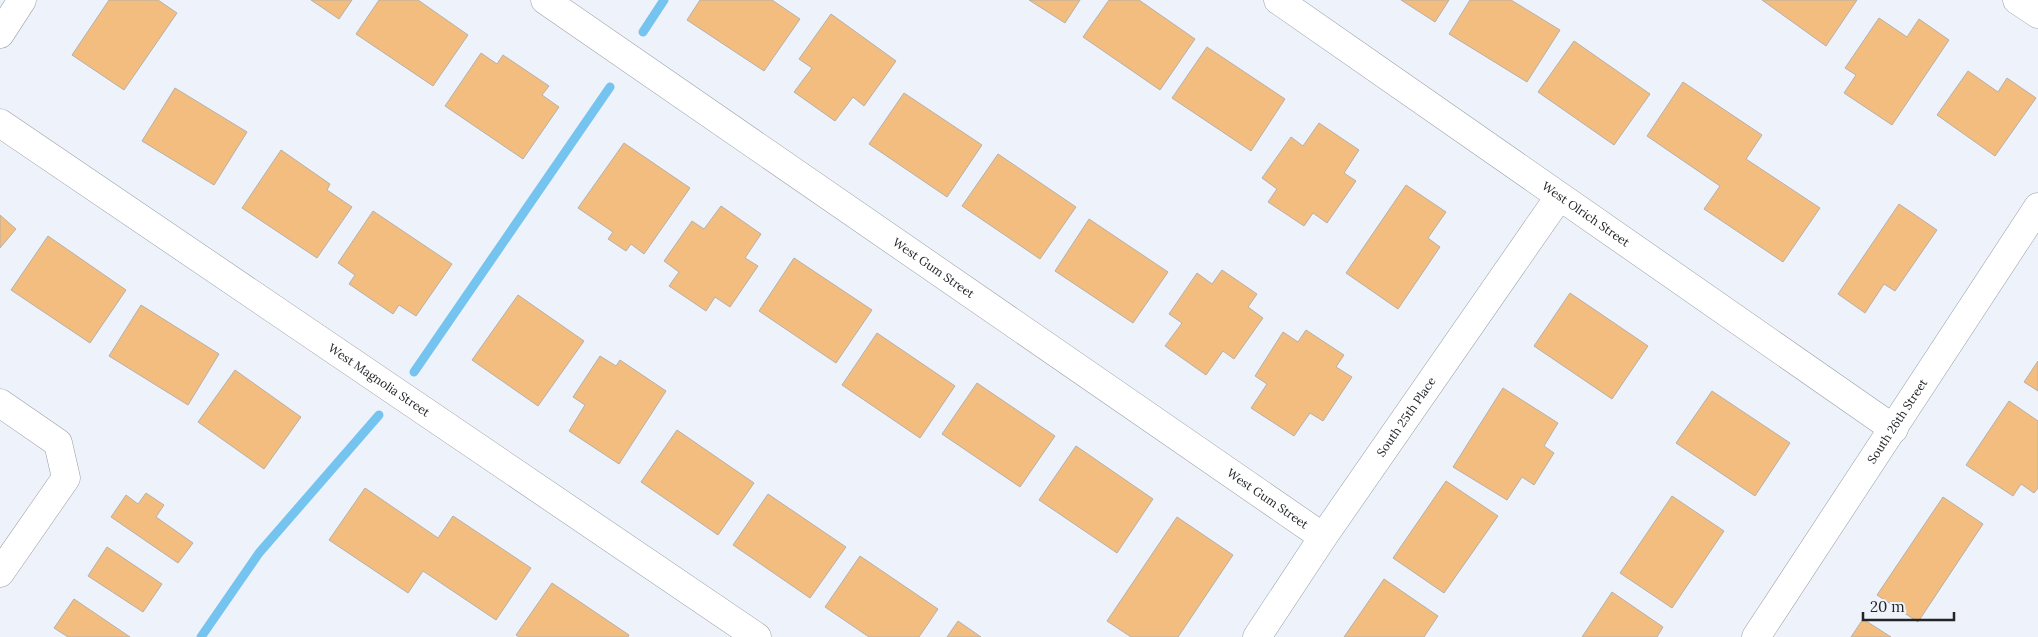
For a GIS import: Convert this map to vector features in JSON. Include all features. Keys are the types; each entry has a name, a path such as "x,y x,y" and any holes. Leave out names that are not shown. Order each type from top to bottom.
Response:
{"street":[{"path":"0,34 22,0"},
{"name":"West Gum Street","path":"545,0 1323,537"},
{"name":"West Olrich Street","path":"1278,0 1894,429"},
{"path":"2017,0 2038,14"},
{"name":"West Magnolia Street","path":"0,123 757,637"},
{"name":"South 25th Place","path":"1257,637 1323,537 1559,197"},
{"name":"South 26th Street","path":"1756,637 2038,207"},
{"path":"0,403 58,443 66,478 0,572"}],"building":[{"path":"109,0 158,0 177,13 124,90 72,55"},
{"path":"311,0 352,0 339,19"},
{"path":"379,0 418,0 468,35 433,86 356,34"},
{"path":"700,0 772,0 800,19 764,71 687,20"},
{"path":"1029,0 1080,0 1065,23"},
{"path":"1109,0 1139,0 1195,39 1160,90 1083,37"},
{"path":"1401,0 1449,0 1435,22"},
{"path":"1470,0 1511,0 1560,30 1527,82 1449,34"},
{"path":"1762,0 1857,0 1826,46"},
{"path":"831,14 896,61 864,106 853,97 835,121 794,92 812,68 799,59"},
{"path":"1879,18 1907,37 1919,19 1949,40 1892,125 1844,93 1856,75 1845,68"},
{"path":"1574,41 1650,94 1614,145 1538,92"},
{"path":"1207,47 1285,99 1251,151 1172,98"},
{"path":"481,53 497,64 503,55 549,86 542,95 559,107 523,159 445,106"},
{"path":"1968,71 1998,92 2007,78 2036,98 1995,156 1937,115"},
{"path":"1683,82 1762,135 1746,159 1820,208 1783,262 1704,209 1720,186 1647,136"},
{"path":"175,88 247,132 214,185 142,141"},
{"path":"904,93 982,145 947,197 869,144"},
{"path":"1319,123 1359,150 1344,173 1356,181 1327,223 1313,213 1304,226 1268,202 1277,189 1262,178 1291,137 1303,146"},
{"path":"624,143 690,188 644,254 631,244 626,251 608,239 613,232 578,208"},
{"path":"281,150 330,184 327,190 352,207 317,258 242,208"},
{"path":"998,154 1076,207 1040,259 962,206"},
{"path":"1406,185 1446,212 1428,238 1440,247 1398,309 1346,273"},
{"path":"1899,204 1937,230 1895,291 1884,284 1865,313 1838,294"},
{"path":"721,206 761,234 745,258 758,266 730,307 715,297 706,311 669,286 679,272 664,261 692,221 704,229"},
{"path":"373,211 452,264 416,316 399,305 393,314 349,284 355,275 338,263"},
{"path":"0,215 16,229 0,248"},
{"path":"1089,219 1168,272 1133,323 1055,271"},
{"path":"48,236 126,290 90,343 11,290"},
{"path":"794,258 872,310 836,363 759,311"},
{"path":"1222,270 1257,294 1248,307 1263,318 1234,359 1223,351 1206,375 1165,346 1182,323 1169,314 1197,273 1212,284"},
{"path":"1570,293 1648,346 1612,399 1534,346"},
{"path":"518,295 584,341 538,406 472,360"},
{"path":"141,305 219,354 188,405 109,356"},
{"path":"1306,330 1344,355 1336,367 1352,377 1323,421 1310,413 1294,436 1251,408 1267,384 1255,376 1283,332 1298,342"},
{"path":"877,333 955,386 920,438 842,385"},
{"path":"600,356 616,366 620,360 666,391 619,464 569,431 585,405 573,397"},
{"path":"2038,361 2038,391 2024,382"},
{"path":"235,370 301,417 264,469 198,422"},
{"path":"977,383 1055,436 1020,487 942,434"},
{"path":"1503,388 1558,423 1544,446 1554,453 1534,485 1522,477 1507,500 1453,467"},
{"path":"1712,391 1790,443 1755,496 1676,443"},
{"path":"2009,401 2038,421 2038,488 2034,493 2021,484 2013,496 1966,465"},
{"path":"677,430 754,483 718,535 641,482"},
{"path":"1076,446 1153,499 1117,553 1039,500"},
{"path":"1446,481 1498,516 1444,593 1393,558"},
{"path":"365,488 438,538 453,516 531,568 496,620 423,571 408,593 329,540"},
{"path":"146,493 164,505 156,517 193,543 178,563 111,517 126,495 138,504"},
{"path":"768,494 846,547 810,598 733,545"},
{"path":"1672,496 1724,531 1672,608 1620,573"},
{"path":"1943,497 1983,524 1918,622 1877,595"},
{"path":"1177,517 1233,555 1178,637 1131,637 1107,621"},
{"path":"107,547 162,584 143,612 88,576"},
{"path":"860,556 938,609 919,637 869,637 825,607"},
{"path":"1384,579 1438,616 1424,637 1344,637"},
{"path":"552,583 629,635 628,637 519,637 516,635"},
{"path":"1612,592 1663,627 1657,637 1582,637"},
{"path":"74,599 130,637 68,637 54,628"},
{"path":"1863,619 1891,637 1851,637"},
{"path":"958,621 981,637 947,637"}],"waterway":[{"path":"643,32 664,0"},
{"path":"414,372 610,87"},
{"path":"201,637 259,553 379,415"}]}
